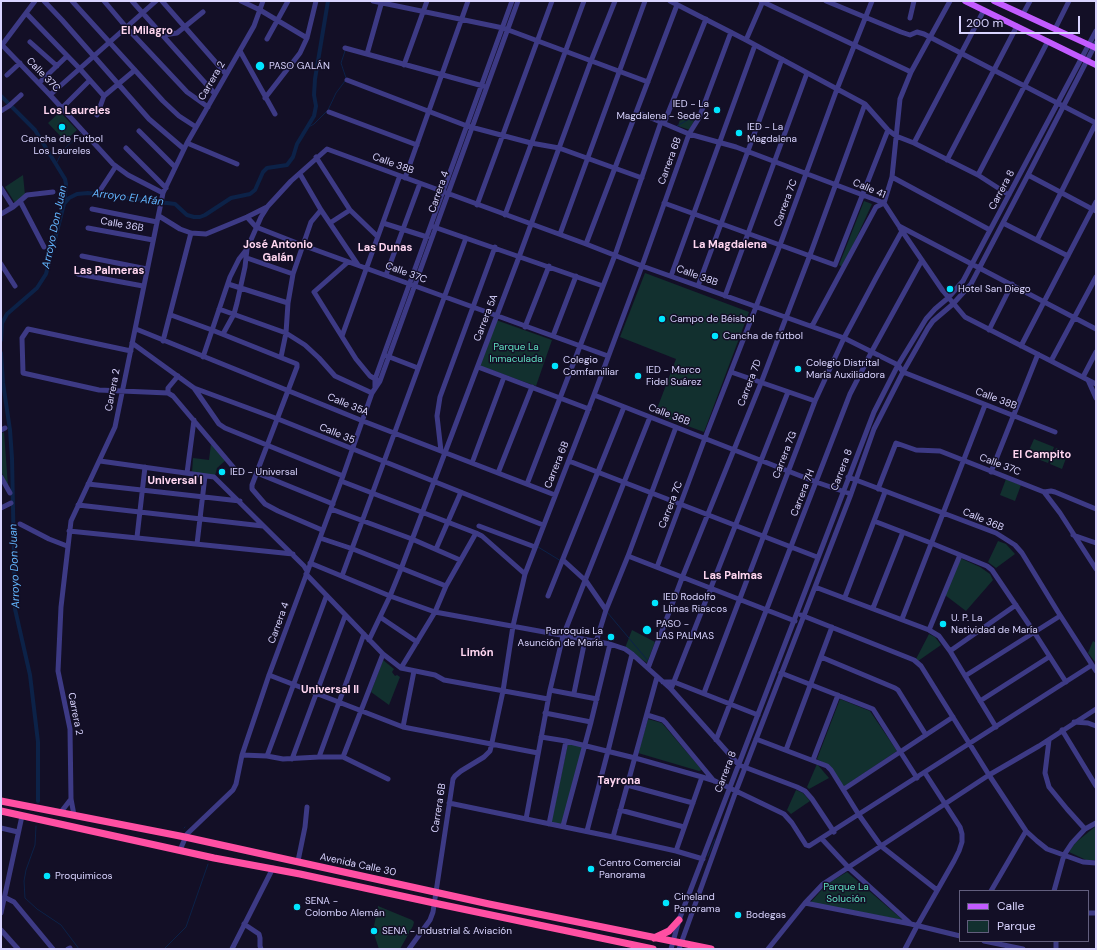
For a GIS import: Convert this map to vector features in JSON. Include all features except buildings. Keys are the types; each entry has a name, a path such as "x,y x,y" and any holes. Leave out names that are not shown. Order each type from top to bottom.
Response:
{"highway":[{"name":"Avenida Calle 30","path":"1,801 185,837 435,892 673,941 680,946 711,949"},
{"name":"Avenida Calle 30","path":"1,811 214,858 273,868 434,904 653,949"},
{"path":"654,938 669,931 680,920"}],"main road":[{"path":"965,1 1096,65"},
{"path":"994,1 1094,46"}],"street":[{"path":"1,44 35,1"},
{"path":"44,1 149,119 184,149"},
{"path":"72,1 163,101 196,128"},
{"path":"104,1 186,92 208,107"},
{"path":"132,1 215,94"},
{"path":"50,95 156,1"},
{"path":"162,1 226,74"},
{"path":"241,1 260,10 307,38"},
{"name":"Carrera 2","path":"74,815 71,799 70,729 58,671 61,607 67,546 72,516 100,461 115,427 130,351 136,329 143,286 165,191 187,143 254,26 263,1"},
{"path":"267,39 288,1"},
{"path":"265,98 300,53 307,38 316,1"},
{"path":"373,1 505,29 648,82"},
{"path":"404,65 427,1"},
{"path":"405,178 468,1"},
{"name":"Carrera 4","path":"505,29 512,1"},
{"name":"Carrera 4","path":"180,850 185,837 233,790 236,784 242,755 269,675 353,450 373,391 505,29 518,1"},
{"path":"478,205 552,1"},
{"path":"505,215 584,1"},
{"name":"Carrera 5A","path":"369,640 401,569 434,481 443,452 478,366 591,61 615,1"},
{"path":"560,234 645,1"},
{"path":"670,1 865,104 888,130 896,136 914,143 978,175 1009,194"},
{"path":"586,244 648,82 680,6 685,1"},
{"path":"746,40 762,1 911,72"},
{"path":"826,1 865,18 908,34 920,33 930,37 1064,105 1096,123 1037,240"},
{"name":"Carrera 7C","path":"657,567 780,245 837,89 872,1"},
{"path":"910,18 914,1"},
{"path":"812,326 876,207 884,203 892,177 900,99 911,72 950,1"},
{"path":"1023,14 1030,1"},
{"path":"1054,29 1069,1"},
{"path":"367,54 382,2"},
{"path":"914,143 984,10"},
{"path":"163,35 177,33 203,12"},
{"path":"26,13 80,68 104,96"},
{"path":"527,484 615,256 663,123 706,19"},
{"path":"946,160 1017,26"},
{"name":"Carrera 8","path":"671,949 680,920 817,557 874,412 898,365 926,319 963,281 1058,103 1084,59 1094,46 1096,31"},
{"name":"Carrera 6B","path":"409,949 430,920 434,904 453,777 487,754 492,744 525,574 589,409 690,134 699,118 731,32"},
{"path":"978,175 1048,41"},
{"path":"30,42 57,66"},
{"name":"Calle 37C","path":"1,44 116,166 128,174 165,191"},
{"path":"671,276 755,45"},
{"path":"345,48 484,86"},
{"path":"240,51 275,114"},
{"path":"39,83 67,56"},
{"path":"698,286 782,59"},
{"name":"Carrera 8","path":"680,946 745,767 802,616 815,587 851,494 874,429 903,372 933,321 953,304 967,288 980,268 1064,105 1084,59"},
{"path":"7,75 20,63"},
{"path":"97,116 104,96 134,70"},
{"path":"725,296 807,73"},
{"path":"62,108 90,80"},
{"path":"347,80 470,127 503,137 559,148 588,157 642,178"},
{"path":"1,111 21,95"},
{"name":"Carrera 7D","path":"648,668 682,578 810,255 865,104"},
{"path":"329,112 417,145"},
{"name":"Calle 41","path":"637,112 690,134 747,152 884,203 900,228 1012,284 1096,329"},
{"path":"664,203 835,265 888,130"},
{"path":"139,131 176,167"},
{"path":"187,143 237,164"},
{"path":"126,148 165,191"},
{"name":"Calle 38B","path":"316,158 327,149 560,234 642,266 812,326 844,338 872,351 898,365 903,372 1056,432"},
{"path":"203,357 235,266 247,249 256,227 268,206 291,180 300,174 316,158 350,210 377,236"},
{"path":"99,192 116,166"},
{"path":"300,174 321,210 358,265"},
{"path":"1028,175 1094,210"},
{"path":"892,177 990,230"},
{"path":"342,336 399,178"},
{"path":"386,275 419,186"},
{"path":"1,188 13,207"},
{"path":"1,214 13,207 27,195 53,192"},
{"path":"20,201 44,247"},
{"path":"1021,346 1094,210 1096,202"},
{"path":"159,216 172,225 191,233 206,234 247,217 268,206"},
{"path":"92,209 157,222"},
{"path":"281,357 286,333 288,303 293,274 311,222 321,210"},
{"path":"330,223 350,210"},
{"name":"Calle 37C","path":"247,217 256,227 302,245 608,356"},
{"path":"383,223 427,237"},
{"path":"1003,223 1068,256"},
{"path":"434,227 495,247 519,257 549,266 603,286"},
{"name":"Carrera 4","path":"412,285 427,237 434,227"},
{"name":"Calle 36B","path":"88,228 153,240"},
{"path":"900,228 948,298 965,317 1096,384"},
{"name":"Carrera 7G","path":"704,693 765,536 815,401 844,338 876,278 900,228"},
{"path":"164,341 191,233"},
{"path":"342,576 466,238"},
{"path":"443,452 437,416 440,397 495,247"},
{"path":"223,334 234,314 247,258 247,249"},
{"path":"82,256 147,269"},
{"path":"247,258 293,274"},
{"name":"Carrera 7H","path":"716,740 850,394 922,260"},
{"path":"348,262 314,292 356,359 370,376 377,380"},
{"path":"1,264 14,286"},
{"path":"525,327 549,266"},
{"path":"78,274 143,286"},
{"path":"553,336 576,276"},
{"path":"1051,361 1096,277"},
{"path":"228,284 288,303"},
{"path":"989,330 1012,284"},
{"path":"219,309 286,333 305,345 335,376 373,391"},
{"path":"171,315 297,364 252,489 265,504 322,530"},
{"path":"130,351 28,329 22,338 23,373 99,390 168,394 173,396 234,468"},
{"name":"Calle 35A","path":"136,329 363,421 395,432 555,495"},
{"name":"Calle 35","path":"132,342 194,388 278,419 543,525"},
{"path":"1083,378 1096,352"},
{"path":"991,472 1038,354"},
{"path":"386,356 418,368"},
{"path":"478,366 589,409"},
{"path":"731,372 815,401"},
{"path":"168,394 168,388 178,376"},
{"path":"472,463 504,377"},
{"path":"1088,380 1096,398"},
{"path":"498,473 532,387"},
{"path":"194,388 219,424 373,492 476,533 482,536 525,574"},
{"path":"671,689 712,589 788,392"},
{"name":"Calle 36B","path":"594,395 816,482 851,494"},
{"path":"902,619 930,543 985,405"},
{"path":"548,596 624,407"},
{"path":"526,819 542,737 545,713 563,636 650,418"},
{"path":"187,473 194,420"},
{"path":"596,642 606,610 676,428"},
{"name":"Calle 37C","path":"878,489 896,443 916,450 940,451 1044,492 1055,492 1096,509"},
{"path":"100,461 214,477 220,481 304,566 326,597 383,654 401,668 435,675 444,680 548,699"},
{"path":"569,461 817,557"},
{"path":"137,537 145,467"},
{"path":"257,474 333,504"},
{"path":"197,544 205,476"},
{"path":"1,477 10,493"},
{"name":"Calle 36B","path":"848,477 996,534 1015,545 1022,553 1060,616 1096,671"},
{"path":"88,484 240,501"},
{"path":"436,549 461,492"},
{"path":"845,597 885,492"},
{"path":"1044,492 1060,513 1096,569"},
{"path":"1,508 11,502"},
{"path":"78,505 263,526"},
{"path":"331,509 412,539 460,560"},
{"path":"874,521 987,566 992,570 1066,682"},
{"path":"20,524 49,539 67,546"},
{"path":"479,526 535,547"},
{"path":"69,531 293,554"},
{"path":"873,608 903,532"},
{"path":"401,668 435,612 446,586 476,533"},
{"path":"1073,535 1096,543"},
{"path":"320,538 446,586"},
{"path":"929,630 960,555"},
{"path":"628,556 800,622"},
{"path":"563,560 586,581 606,610"},
{"path":"310,563 390,596 435,612 610,644 625,649 671,689 739,765 805,791 834,832"},
{"path":"815,587 902,619 929,630 939,636 950,651 996,727"},
{"path":"268,756 326,597"},
{"path":"950,651 1016,605"},
{"path":"796,613 914,660 921,666 1026,831 1047,849 1083,862 1096,863"},
{"path":"292,758 345,616"},
{"path":"965,676 1060,616"},
{"path":"380,617 417,642"},
{"path":"786,750 832,627"},
{"path":"319,757 364,634"},
{"path":"574,693 585,640"},
{"path":"563,826 610,644"},
{"path":"343,757 383,654"},
{"path":"587,831 632,654"},
{"path":"821,657 898,690 926,735"},
{"path":"980,701 1050,657"},
{"path":"542,737 585,745 702,776 784,814 792,823 806,845 809,846 834,832 1092,665"},
{"path":"403,727 414,671"},
{"path":"781,673 873,709 917,778"},
{"path":"269,675 403,727 538,753"},
{"path":"613,837 657,676"},
{"path":"663,682 674,682 758,715"},
{"path":"550,690 597,698"},
{"path":"813,760 838,695"},
{"path":"768,949 805,903 823,884 946,805 989,775 1049,740 1086,714 1096,709"},
{"path":"545,713 591,722"},
{"path":"1086,714 1088,723"},
{"path":"647,715 663,720 715,782"},
{"path":"844,789 953,717"},
{"path":"1074,722 1088,723 1096,726"},
{"path":"1062,730 1096,786"},
{"path":"756,739 813,760 827,766 832,770 859,815 881,846 937,890"},
{"path":"1049,740 1046,754 1045,773 1049,787 1085,829"},
{"path":"549,824 566,741"},
{"path":"1039,746 1044,749 1046,754"},
{"path":"242,755 268,756 283,759 343,757 388,779"},
{"path":"905,949 914,925 937,890 959,851 962,834 960,827 925,773"},
{"path":"676,851 702,776"},
{"path":"627,785 693,803"},
{"path":"61,812 71,799"},
{"path":"448,803 587,831 676,851 703,859"},
{"path":"298,861 305,828 307,806"},
{"path":"620,810 684,827"},
{"path":"1,913 22,816"},
{"path":"1054,890 1064,855 1072,843 1085,829 1096,823"},
{"path":"1,828 18,832"},
{"path":"992,890 1026,831"},
{"path":"822,839 849,868 914,925"},
{"path":"232,949 273,868"},
{"path":"4,898 14,902 53,949"},
{"path":"805,903 959,936"},
{"path":"244,924 258,934 260,938 260,948"},
{"path":"1,930 18,949"},
{"path":"987,942 1003,947 1023,949"}],"green space":[{"name":"Cancha de Futbol Los Laureles","path":"60,112 77,130 65,141 48,123"},
{"path":"682,113 695,118 690,130 678,126"},
{"path":"23,175 25,195 15,203 5,187"},
{"path":"864,201 872,204 843,267 839,265"},
{"path":"645,273 749,312 704,432 655,414 676,359 620,337"},
{"name":"Parque La Inmaculada","path":"496,320 552,340 536,386 480,366"},
{"path":"4,432 8,486 1,471 1,434"},
{"path":"1034,439 1054,447 1048,463 1027,455"},
{"path":"211,444 226,460 217,468 215,476 192,473 193,458 209,460"},
{"path":"1056,448 1068,453 1062,469 1050,464"},
{"path":"1006,479 1021,485 1015,501 1000,495"},
{"path":"998,541 1006,544 1015,554 996,568 988,562"},
{"path":"960,558 980,567 990,574 993,580 966,611 945,595"},
{"path":"632,630 655,642 647,663 625,648"},
{"path":"929,634 935,637 941,645 918,661 916,659"},
{"path":"1093,641 1096,643 1096,663 1088,653"},
{"path":"383,660 394,669 392,672 395,676 397,675 400,677 389,705 371,692"},
{"path":"840,699 870,711 897,751 842,788 822,762 817,759"},
{"path":"648,719 662,723 702,770 699,771 638,753"},
{"path":"568,743 584,745 562,824 551,823"},
{"path":"817,764 829,778 809,789 807,787"},
{"path":"796,790 803,793 810,801 791,814 787,810"},
{"path":"1096,826 1096,860 1086,860 1069,852 1075,843"},
{"name":"Parque La Solución","path":"847,872 903,920 810,903 827,884"},
{"path":"378,906 414,922 400,949 379,949 373,931"}],"waterway":[{"name":"Arroyo El Afán","path":"64,204 69,198 77,194 88,193 175,204 187,215 200,217 231,198 250,194 255,190 263,172 267,168 287,165 293,157 297,144 314,116 316,106 314,95 315,79 328,1"},
{"path":"345,51 341,63 346,78"},
{"path":"307,128 314,124 328,110 336,93 345,81"},
{"name":"Arroyo Don Juan","path":"1,96 35,130 65,179 66,184 64,204 46,274 37,288 7,314 2,323 1,340"},
{"path":"677,126 698,114"},
{"path":"56,164 63,150 81,133"},
{"name":"Arroyo Don Juan","path":"1,353 12,458 15,609 30,675 38,742 38,801"},
{"path":"538,547 561,561"},
{"path":"607,612 649,662"},
{"name":"Arroyo Don Juan","path":"36,826 35,845 26,870 24,881 25,898 37,909 61,925 79,949"},
{"path":"708,856 715,839"},
{"path":"164,949 186,927 208,864"}],"place":[{"name":"PASO GALÁN","path":"260,66"},
{"name":"IED - La Magdalena - Sede 2","path":"717,110"},
{"name":"Cancha de Futbol Los Laureles","path":"62,127"},
{"name":"IED - La Magdalena","path":"739,133"},
{"name":"Hotel San Diego","path":"950,289"},
{"name":"Campo de Béisbol","path":"662,319"},
{"name":"Cancha de fútbol","path":"715,336"},
{"name":"Colegio Comfamiliar","path":"555,366"},
{"name":"Colegio Distrital María Auxiliadora","path":"798,369"},
{"name":"IED - Marco Fidel Suárez","path":"638,376"},
{"name":"IED - Universal","path":"222,472"},
{"name":"IED Rodolfo Llinas Riascos","path":"655,603"},
{"name":"U. P. La Natividad de María","path":"943,624"},
{"name":"PASO - LAS PALMAS","path":"647,630"},
{"name":"Parroquia La Asunción de María","path":"611,637"},
{"name":"Centro Comercial Panorama","path":"591,869"},
{"name":"Proquimicos","path":"47,876"},
{"name":"Cineland Panorama","path":"666,903"},
{"name":"SENA - Colombo Alemán","path":"297,907"},
{"name":"Bodegas","path":"738,915"},
{"name":"SENA - Industrial & Aviación","path":"374,931"}],"district":[{"name":"El Milagro","path":"147,31"},
{"name":"Los Laureles","path":"77,111"},
{"name":"La Magdalena","path":"730,245"},
{"name":"Las Dunas","path":"385,248"},
{"name":"José Antonio Galán","path":"278,251"},
{"name":"Las Palmeras","path":"109,271"},
{"name":"El Campito","path":"1042,455"},
{"name":"Universal I","path":"175,481"},
{"name":"Las Palmas","path":"733,576"},
{"name":"Limón","path":"477,653"},
{"name":"Universal II","path":"330,690"},
{"name":"Tayrona","path":"619,781"}]}
